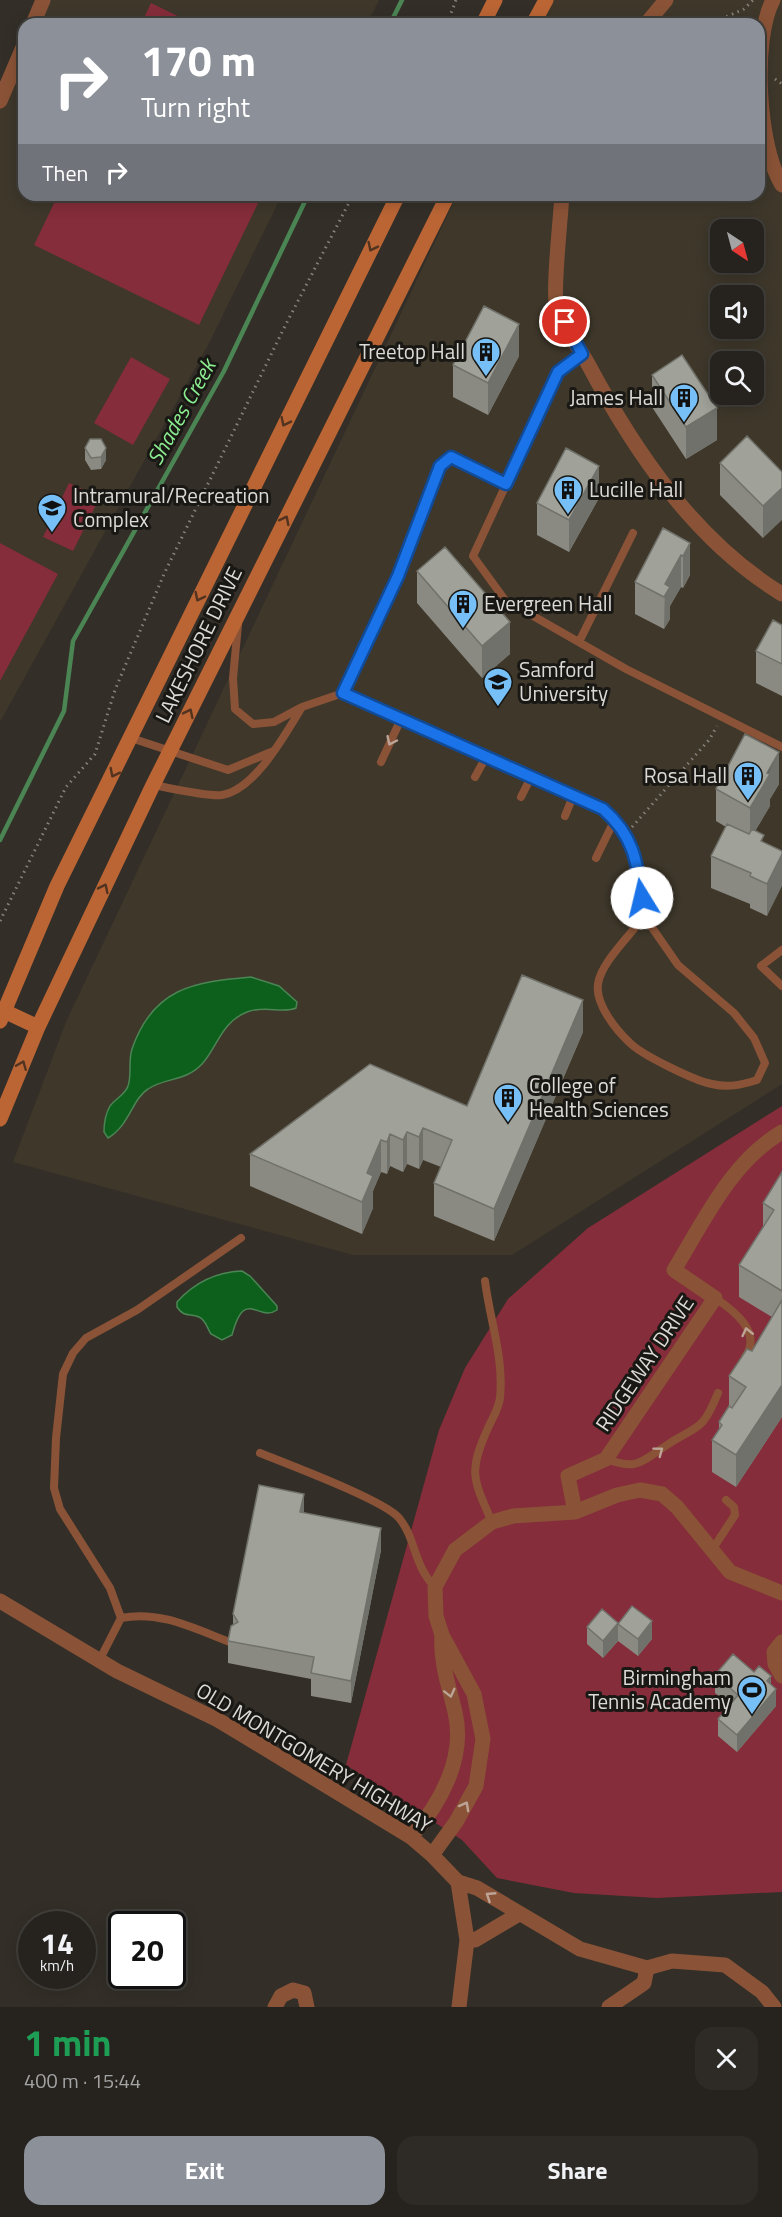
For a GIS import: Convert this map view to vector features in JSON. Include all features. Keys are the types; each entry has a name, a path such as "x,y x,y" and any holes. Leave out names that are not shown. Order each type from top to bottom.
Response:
{"main road":[{"path":"486,18 495,0"},
{"path":"537,18 546,0"},
{"name":"LAKESHORE DRIVE","path":"2,1016 57,886 395,201"},
{"name":"LAKESHORE DRIVE","path":"0,1119 38,1027 153,785 445,201"},
{"path":"2,1016 38,1027"}],"street":[{"path":"36,18 43,0"},
{"path":"651,18 666,0"},
{"path":"765,20 773,0"},
{"path":"0,101 18,59"},
{"path":"765,144 782,185"},
{"path":"562,201 556,306 619,423 662,483 715,542 764,583 782,594"},
{"name":"RIDGEWAY DRIVE","path":"575,1512 568,1476 606,1459 715,1298 674,1270 742,1164 769,1140 782,1132"},
{"path":"432,1855 456,1822 476,1786 483,1739 474,1694 442,1635 436,1616 435,1587 455,1550 492,1522 513,1516 575,1512 617,1495 640,1490 662,1494 677,1507 730,1572 782,1593"},
{"name":"OLD MONTGOMERY HIGHWAY","path":"0,1601 99,1661 218,1720 411,1837 458,1882"},
{"path":"411,1837 443,1794 455,1758 456,1715 441,1656 442,1635"},
{"path":"782,1642 774,1652 775,1664 782,1676"},
{"path":"455,1758 478,1766"},
{"path":"459,2007 467,1940 458,1882 477,1888 580,1949 647,1968 672,1961 724,1965 762,1992 774,2007"},
{"path":"467,1940 475,1940 519,1914"},
{"path":"609,2007 644,1983 647,1968"},
{"path":"275,2007 281,1996 294,1990 304,1993 306,2007"}],"lane":[{"path":"582,354 558,372 473,556 505,600 626,669 782,747"},
{"path":"343,693 398,576 440,466 451,457 506,484"},
{"path":"579,642 633,533"},
{"path":"239,611 233,678 235,709 253,724 273,722 302,707 343,693 603,809 615,819 632,845 644,916 678,965 734,1013 754,1038 765,1063 757,1080 735,1087 710,1084 656,1060 630,1044 611,1020 600,1000 598,984 606,964 644,916"},
{"path":"153,785 223,795 246,783 275,751 302,707"},
{"path":"381,762 401,719"},
{"path":"131,738 228,770 275,751"},
{"path":"475,777 486,757"},
{"path":"521,797 531,777"},
{"path":"565,816 573,796"},
{"path":"596,858 615,819"},
{"path":"782,950 761,966 782,986"},
{"path":"99,1661 121,1618 110,1588 60,1509 54,1488 56,1438 63,1374 73,1353 86,1338 137,1310 241,1238"},
{"path":"485,1281 489,1311 501,1360 500,1401 476,1455 474,1482 492,1522"},
{"path":"715,1298 738,1312 746,1326 749,1352 737,1366"},
{"path":"606,1459 629,1466 642,1463 665,1446 701,1426 709,1415 718,1393"},
{"path":"260,1453 362,1497 398,1516 406,1527 425,1577 435,1587"},
{"path":"712,1550 735,1515 734,1507 726,1500"},
{"path":"121,1618 139,1614 161,1616 232,1643"}],"path":[{"path":"449,18 456,0"},
{"path":"724,18 744,9 753,0"},
{"path":"0,921 66,787 95,754 115,690 164,574 285,326 350,201"},
{"path":"626,834 709,740 722,717"}],"shaded area":[{"path":"40,0 379,0 370,18 32,18"},
{"name":"Samford University","path":"549,0 782,0 782,1084 512,1255 353,1255 13,1162 66,1022 454,201 765,201 765,18 541,18"},
{"path":"151,3 182,18 144,18"},
{"name":"Intramural/Recreation Complex","path":"18,52 18,201 279,201 208,345 0,722 0,94"},
{"path":"55,201 259,201 199,325 34,245"},
{"path":"131,357 170,379 133,445 94,423"},
{"path":"69,483 100,497 73,551 43,537"},
{"path":"0,543 58,574 0,681"},
{"path":"251,977 279,986 297,1002 296,1008 253,1010 238,1016 225,1029 207,1058 196,1070 148,1089 138,1099 121,1126 108,1138 104,1132 107,1112 128,1086 132,1049 151,1013 178,992 193,986"},
{"path":"782,1106 782,1892 657,1898 574,1893 497,1878 462,1840 346,1765 439,1430 465,1368 508,1299 588,1228"},
{"path":"242,1271 250,1276 277,1306 277,1310 270,1313 247,1309 237,1320 232,1335 222,1340 211,1334 201,1318 185,1314 177,1307 177,1302 198,1284 215,1276"}],"building":[{"path":"484,306 519,324 488,383 453,365"},
{"path":"682,355 710,397 710,405 715,405 717,408 686,427 652,375"},
{"path":"747,436 782,472 782,488 763,506 720,463"},
{"path":"90,439 101,439 106,448 101,457 91,458 85,448"},
{"path":"566,448 599,466 569,520 537,503"},
{"path":"663,528 690,543 665,584 670,587 664,597 635,582"},
{"path":"445,547 510,622 482,646 417,571"},
{"path":"773,620 782,625 782,664 756,651"},
{"path":"745,734 779,752 767,773 770,774 750,808 716,789"},
{"path":"727,824 749,834 752,829 764,835 761,841 782,851 767,884 750,876 751,873 711,856"},
{"path":"522,975 583,1000 494,1209 434,1183 452,1140 423,1128 419,1137 407,1132 403,1140 390,1134 387,1142 381,1140 367,1173 373,1176 362,1202 250,1154 370,1064 467,1106"},
{"path":"782,1172 782,1291 739,1265 774,1210 763,1203"},
{"path":"782,1300 782,1385 736,1455 712,1440 722,1425 719,1422 729,1406 732,1408 746,1387 729,1376 747,1349 752,1351"},
{"path":"259,1485 304,1494 300,1512 381,1528 351,1681 311,1673 314,1657 228,1641 231,1626 238,1622 233,1614"},
{"path":"632,1606 652,1621 638,1639 618,1624"},
{"path":"602,1609 618,1623 603,1641 587,1627"},
{"path":"733,1654 754,1672 759,1666 771,1676 767,1681 776,1689 737,1735 718,1719 738,1695 715,1675"}],"waterway":[{"name":"Shades Creek","path":"393,18 402,0"},
{"name":"Shades Creek","path":"0,840 64,711 73,641 224,371 305,201"}],"place":[{"name":"Treetop Hall","path":"486,378"},
{"name":"James Hall","path":"684,424"},
{"name":"Lucille Hall","path":"568,516"},
{"name":"Intramural/Recreation Complex","path":"52,534"},
{"name":"Evergreen Hall","path":"463,630"},
{"name":"Samford University","path":"498,708"},
{"name":"Rosa Hall","path":"748,802"},
{"name":"College of Health Sciences","path":"508,1124"},
{"name":"Birmingham Tennis Academy","path":"752,1716"}],"route":[{"path":"565,322 582,354 558,372 506,484 451,457 440,466 398,576 343,693 603,809 620,823 632,845 642,898"}]}
